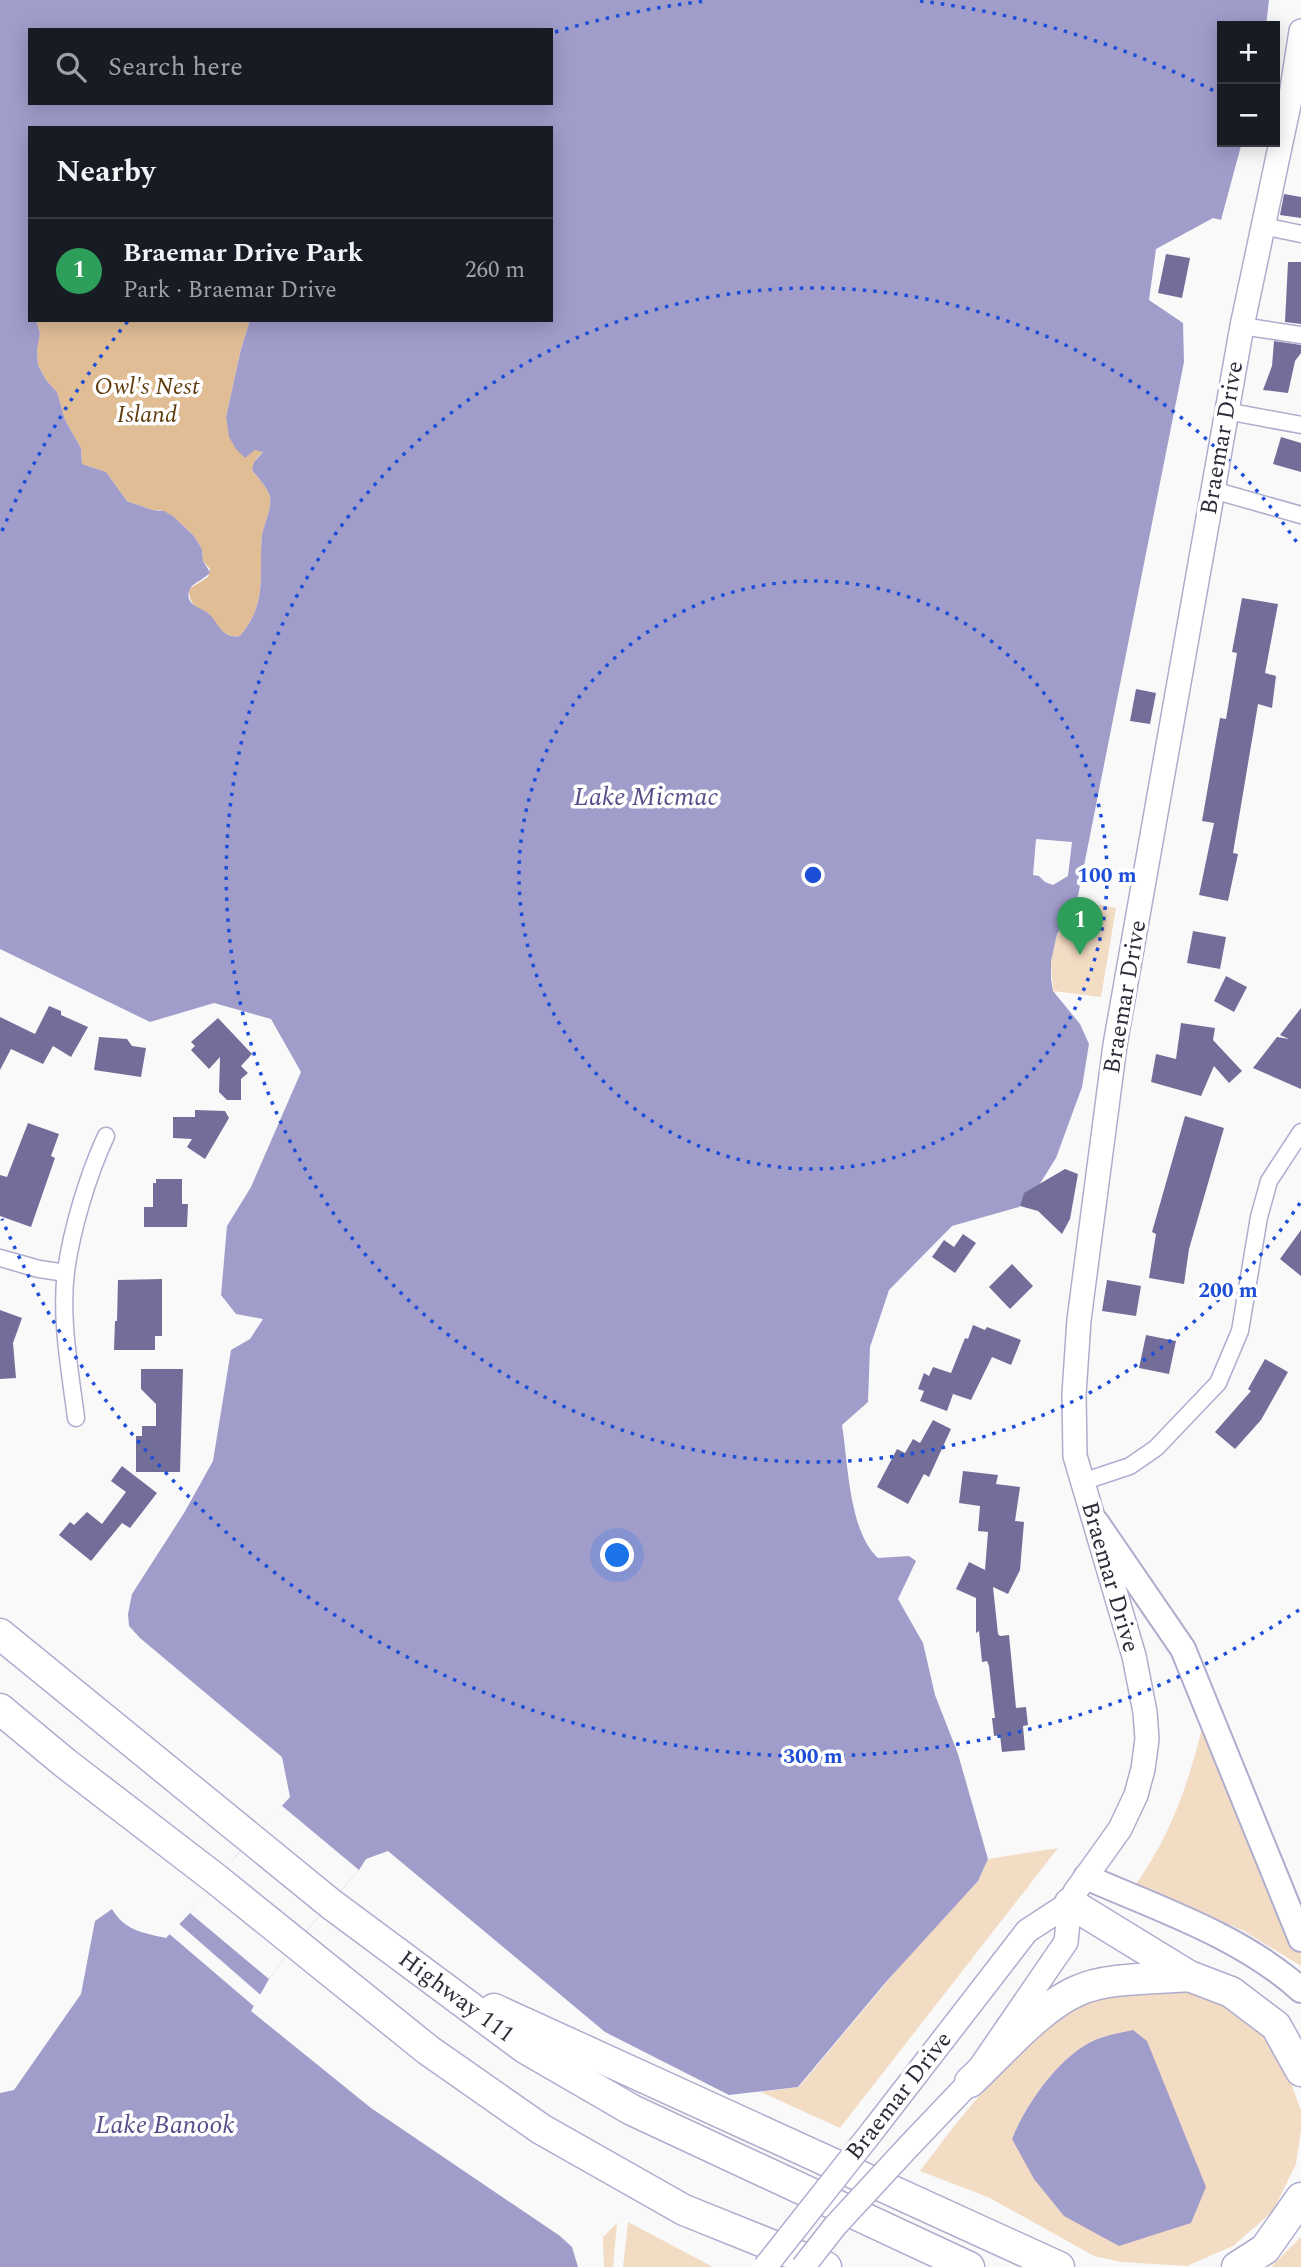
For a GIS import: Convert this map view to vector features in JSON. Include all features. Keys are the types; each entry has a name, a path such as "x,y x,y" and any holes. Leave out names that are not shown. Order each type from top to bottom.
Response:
{"highway":[{"path":"0,1626 25,1654"},
{"name":"Highway 111","path":"0,1634 331,1904 525,2048 632,2110 969,2267"},
{"path":"0,1709 428,2050 541,2129 791,2267"},
{"path":"0,1720 65,1763"},
{"path":"1070,1903 1189,1976 1231,1992 1276,2026 1301,2071"},
{"path":"970,2082 1048,2009 1077,1991 1100,1984 1189,1976"},
{"path":"437,1983 1059,2267"},
{"path":"1237,2267 1265,2249 1301,2198"},
{"path":"684,2210 767,2267"},
{"path":"684,2210 826,2267"}],"main road":[{"name":"Braemar Drive","path":"803,2267 835,2226 970,2082 1066,1942 1070,1903 1119,1829 1136,1795 1143,1769 1147,1739 1145,1712 1134,1656 1075,1456 1074,1394 1079,1321 1115,1045 1241,326 1291,94 1301,31"},
{"path":"1096,1522 1183,1649 1301,1939"},
{"path":"1086,1877 1225,1938 1276,1969 1301,1990"},
{"name":"Braemar Drive","path":"767,2267 1027,1931 1070,1903"}],"street":[{"path":"1263,226 1301,234"},
{"path":"1241,326 1301,335"},
{"path":"1226,411 1301,425"},
{"path":"1213,491 1301,515"},
{"path":"1082,1482 1130,1466 1156,1448 1218,1383 1240,1331 1258,1217 1269,1181 1301,1132"},
{"path":"76,1418 67,1335 66,1273 83,1203 106,1136"},
{"path":"0,1258 66,1273"}],"shaded area":[{"path":"1077,901 1116,908 1101,997 1053,991 1051,963 1056,938"},
{"path":"1203,1724 1301,1929 1301,1966 1242,1930 1136,1884 1169,1827 1192,1767"},
{"path":"1058,1848 840,2128 761,2092 799,2087 902,1964 978,1881 988,1859"},
{"path":"1125,1974 1224,1995 1276,2040 1301,2111 1296,2164 1273,2211 1233,2246 1187,2266 1121,2262 1094,2256 988,2197 920,2171 1025,2041","holes":["1133,2031 1012,2139 1045,2082 1069,2057 1095,2040"]},
{"path":"628,2222 713,2267 623,2267"},
{"path":"617,2223 613,2267 604,2267 603,2237"},
{"path":"1301,2237 1301,2267 1271,2267"}],"green space":[{"name":"Owl's Nest Island","path":"37,322 249,322 226,417 252,451 258,449 263,452 256,459 252,470 267,490 270,502 262,535 259,599 240,636 225,633 208,613 192,602 189,589 208,577 210,569 203,561 202,549 194,536 173,516 127,501 106,472 82,464 81,448 65,420 57,392 38,365 40,333"}],"water":[{"name":"Lake Micmac","path":"0,0 1269,0 1267,21 1217,21 1217,147 1241,147 1221,220 1213,218 1156,249 1149,300 1183,323 1184,362 1077,901 1057,934 1051,961 1053,991 1080,1024 1089,1044 1082,1087 1056,1158 1041,1182 1019,1207 952,1226 889,1290 870,1347 868,1402 842,1425 851,1496 868,1546 878,1558 909,1556 916,1561 898,1599 923,1643 935,1695 958,1754 988,1859 978,1881 886,1982 798,2087 729,2095 605,2032 388,1851 366,1859 295,1944 269,1979 251,2011 371,2108 560,2236 572,2247 578,2267 0,2267 0,2093 14,2090 81,1994 95,1921 112,1909 128,1926 166,1938 290,1797 282,1757 129,1626 128,1614 132,1594 184,1513 213,1461 231,1350 250,1339 263,1319 236,1314 221,1295 227,1226 251,1187 301,1072 271,1019 214,1003 150,1022 0,949","holes":["28,126 553,126 553,322 249,322 226,417 229,437 245,458 255,450 263,452 254,462 252,470 270,497 262,535 259,599 240,636 225,633 207,612 192,604 188,596 191,588 210,572 194,536 164,511 152,510 127,501 106,472 82,464 81,448 65,420 57,392 38,365 40,333 37,322 28,322"]},
{"path":"1133,2030 1147,2041 1206,2187 1191,2223 1119,2246 1064,2216 1034,2179 1012,2139 1045,2082 1069,2057 1095,2040"}],"pier":[{"path":"1036,839 1072,842 1068,876 1053,885 1033,875"},
{"path":"281,1805 359,1870 295,1944 269,1979 190,1913"},
{"path":"177,1922 263,1997 256,2008 167,1932"}],"building":[{"path":"1284,194 1301,197 1301,218 1280,215"},
{"path":"1166,254 1190,258 1182,298 1158,293"},
{"path":"1288,262 1301,262 1301,324 1285,322"},
{"path":"1274,341 1301,345 1288,393 1263,390 1272,366"},
{"path":"1281,437 1301,443 1301,472 1273,464"},
{"path":"1242,598 1278,604 1265,673 1276,676 1272,708 1258,704 1233,853 1238,854 1228,901 1199,895 1214,823 1202,821 1220,718 1226,719 1237,653 1232,652"},
{"path":"1136,689 1156,693 1150,724 1130,721"},
{"path":"1193,931 1226,937 1220,969 1187,963"},
{"path":"1226,976 1247,987 1234,1012 1214,1001"},
{"path":"49,1006 61,1011 61,1015 88,1027 71,1057 53,1046 43,1064 11,1049 0,1070 0,1017 35,1034"},
{"path":"1301,1008 1301,1089 1253,1068 1277,1037 1289,1039 1280,1035"},
{"path":"218,1018 252,1054 241,1066 248,1073 241,1079 241,1100 227,1100 219,1092 220,1057 209,1069 191,1050 195,1046 191,1042"},
{"path":"1181,1023 1215,1028 1213,1040 1242,1071 1229,1083 1214,1066 1201,1096 1151,1082 1156,1054 1176,1059"},
{"path":"99,1037 127,1039 132,1046 146,1048 141,1077 94,1070"},
{"path":"195,1110 225,1111 229,1118 205,1159 187,1147 192,1139 173,1138 173,1117 195,1117"},
{"path":"1185,1116 1224,1128 1189,1249 1184,1284 1149,1278 1156,1234 1152,1232"},
{"path":"28,1123 59,1134 51,1156 55,1158 31,1227 0,1216 0,1175 7,1177"},
{"path":"1065,1169 1078,1174 1070,1219 1062,1234 1038,1211 1020,1206 1024,1193"},
{"path":"156,1179 182,1179 182,1204 188,1204 187,1227 144,1227 144,1207 153,1207 153,1183 156,1183"},
{"path":"1301,1230 1301,1276 1280,1259"},
{"path":"963,1234 976,1243 955,1273 932,1257 944,1240 954,1247"},
{"path":"1012,1264 1033,1286 1010,1309 989,1287"},
{"path":"162,1279 162,1336 155,1336 155,1350 114,1350 118,1280"},
{"path":"1107,1280 1141,1286 1136,1316 1102,1311"},
{"path":"0,1310 22,1318 13,1343 16,1378 0,1379"},
{"path":"973,1325 985,1330 987,1327 1021,1340 1011,1365 992,1357 971,1400 953,1394 947,1411 920,1401 924,1391 918,1389 924,1373 929,1376 933,1367 951,1373"},
{"path":"1146,1335 1176,1341 1169,1374 1139,1368"},
{"path":"1265,1359 1288,1372 1261,1420 1235,1449 1215,1432 1251,1391 1248,1389"},
{"path":"141,1369 183,1369 180,1472 136,1472 136,1436 142,1436 142,1426 156,1426 156,1404 141,1389"},
{"path":"933,1420 951,1429 929,1477 924,1474 908,1504 877,1487 897,1449 905,1453 913,1439 920,1443"},
{"path":"122,1466 157,1493 130,1528 122,1523 91,1561 59,1535 70,1522 74,1525 87,1512 102,1524 126,1492 111,1481"},
{"path":"963,1471 998,1475 996,1484 1020,1487 1015,1521 1024,1522 1020,1570 1008,1594 993,1587 998,1634 1009,1635 1016,1708 1026,1707 1028,1725 1023,1726 1025,1750 1002,1752 1000,1735 994,1736 992,1718 995,1718 989,1666 987,1661 982,1662 979,1631 976,1633 976,1598 956,1589 969,1562 985,1570 988,1532 978,1531 980,1506 959,1503"}],"place":[{"name":"Braemar Drive Park","path":"1080,955"}],"water label":[{"name":"Lake Banook","path":"165,2125"}]}
